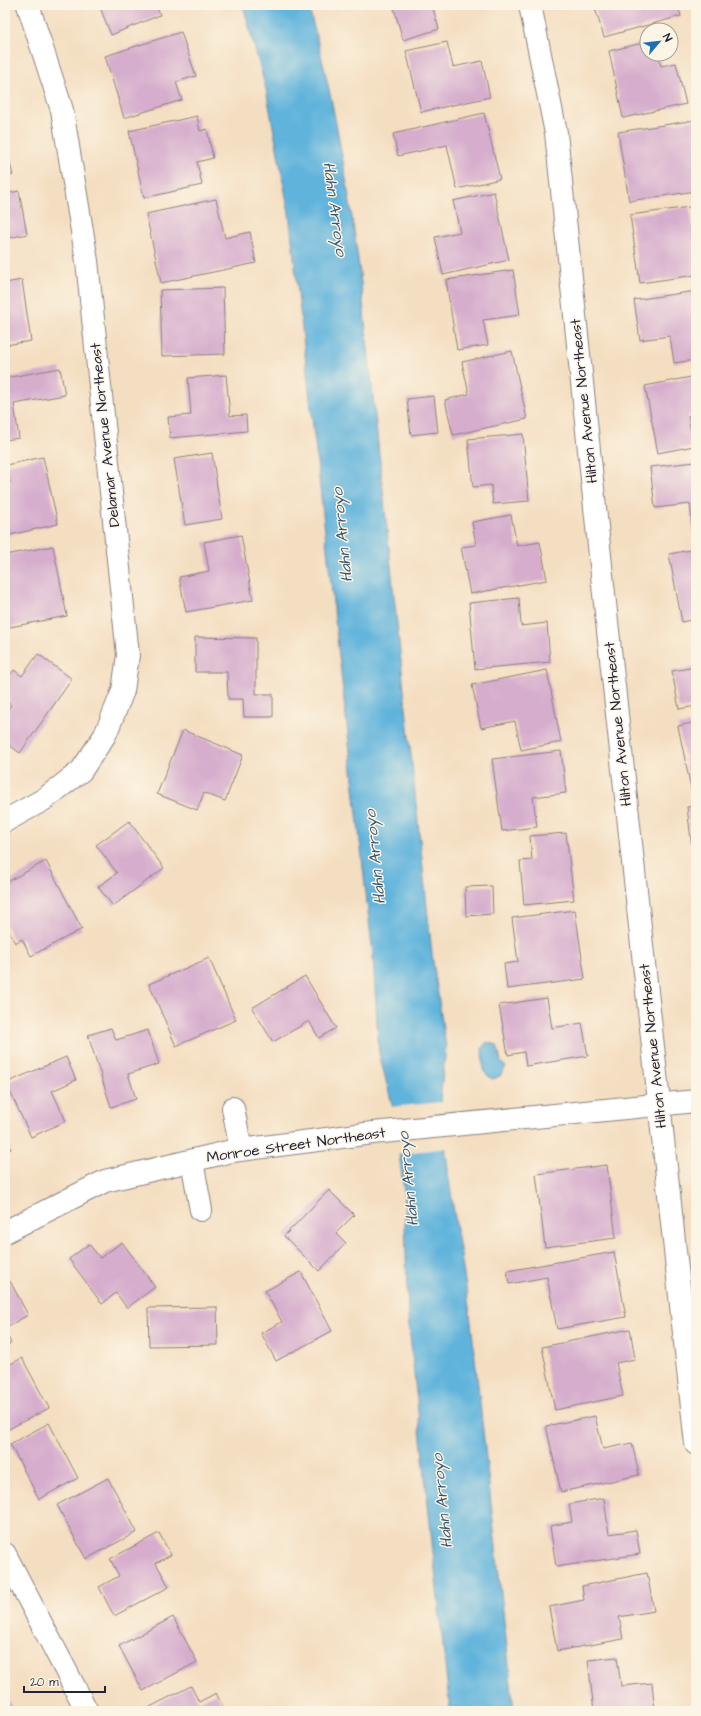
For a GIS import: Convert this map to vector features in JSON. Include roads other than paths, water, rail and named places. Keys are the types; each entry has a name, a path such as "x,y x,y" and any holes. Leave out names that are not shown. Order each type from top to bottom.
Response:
{"street":[{"name":"Delamar Avenue Northeast","path":"5,821 43,800 81,771 105,735 123,691 128,655 87,261 62,110 28,5"},
{"name":"Hilton Avenue Northeast","path":"530,5 556,133 604,594 696,1444"},
{"name":"Monroe Street Northeast","path":"5,1232 105,1181 241,1150 385,1133 696,1101"},
{"path":"234,1108 241,1150"},
{"path":"192,1160 201,1210"},
{"path":"5,1554 87,1711"}],"water":[{"name":"Hahn Arroyo","path":"243,5 308,5 325,71 339,138 350,206 360,274 432,954 446,1048 440,1099 449,1180 470,1313 514,1711 450,1711 408,1317 404,1191 393,1108 379,1053 373,956 289,213 266,89"},
{"path":"487,1042 497,1045 501,1062 506,1067 500,1076 493,1079 486,1074 483,1066 482,1048"}]}
